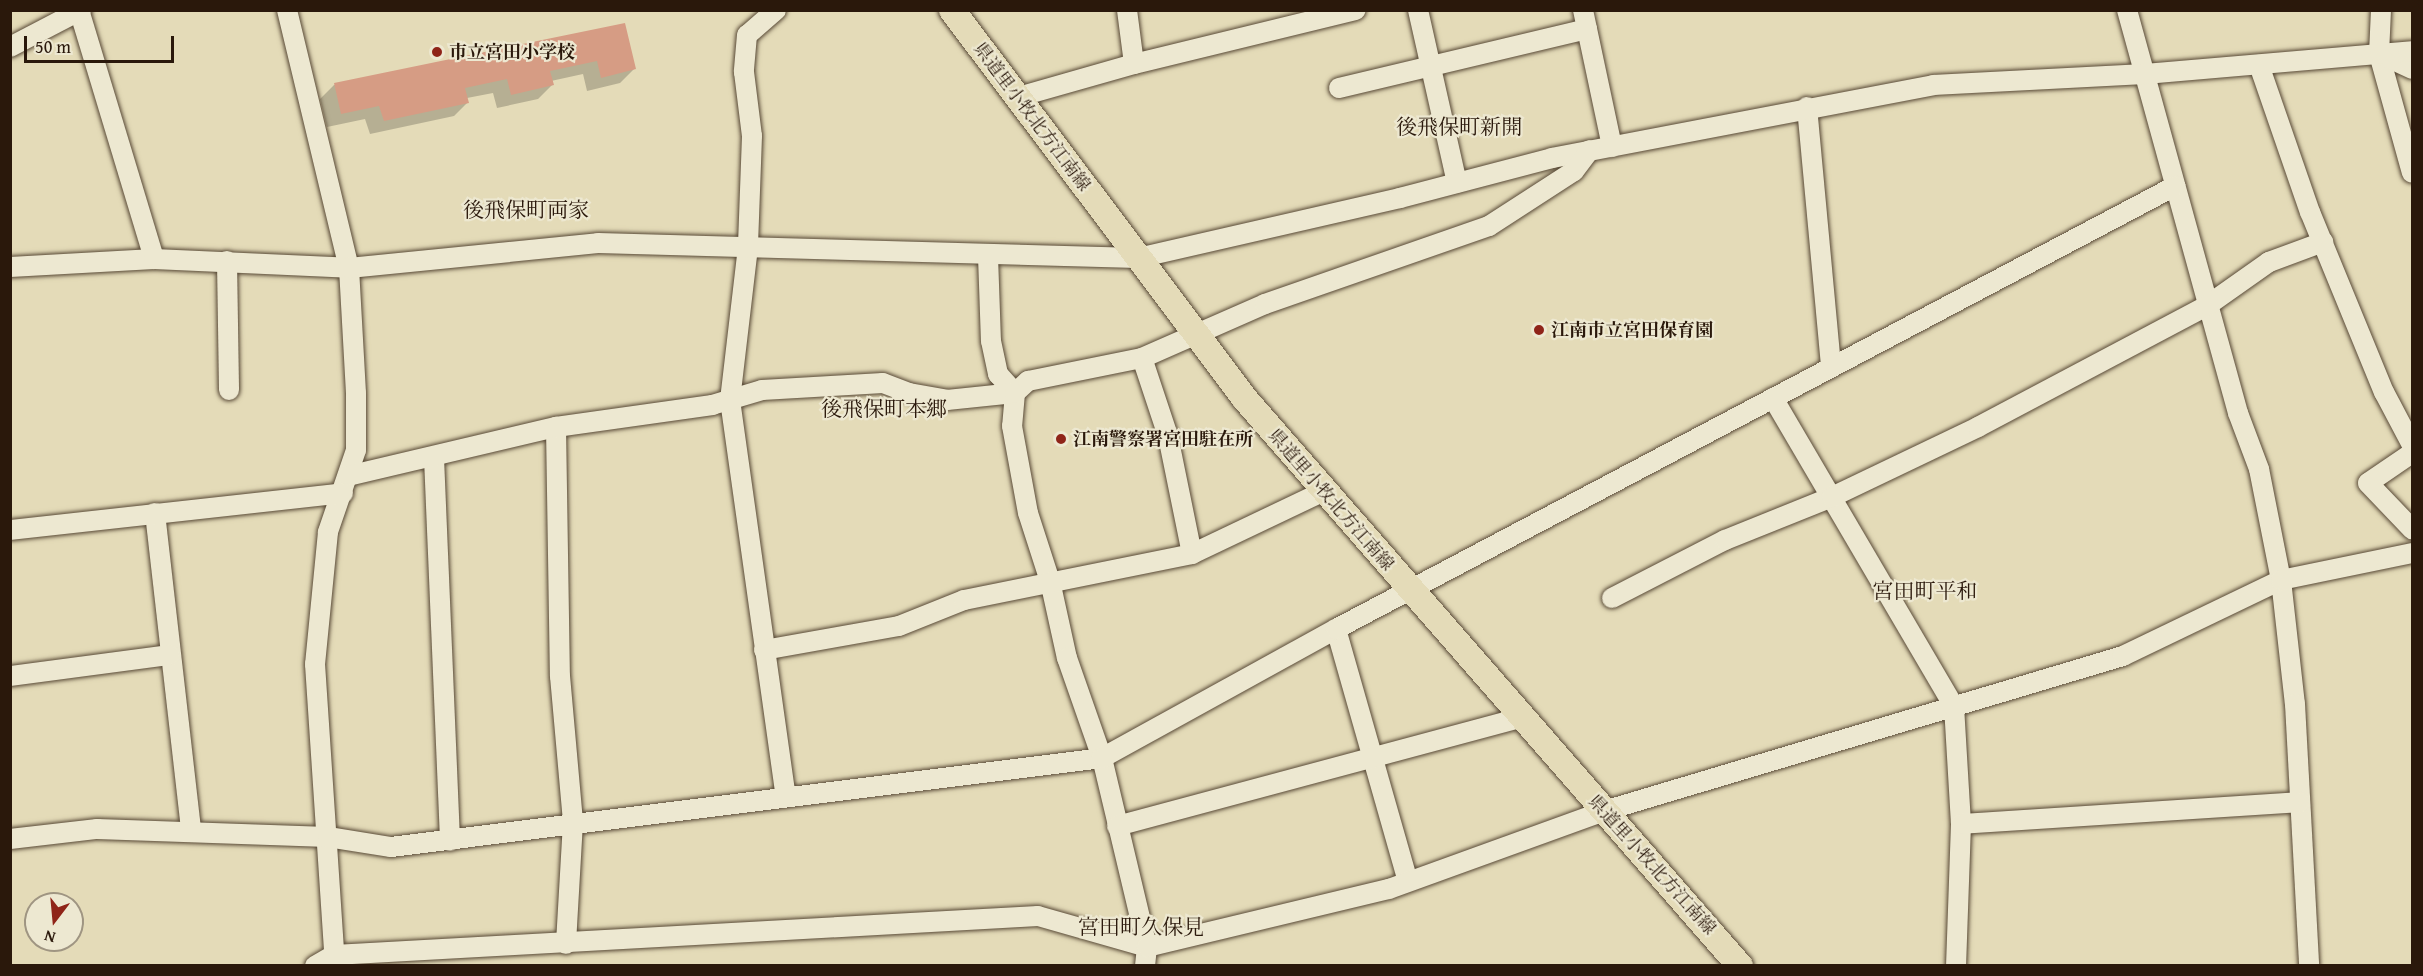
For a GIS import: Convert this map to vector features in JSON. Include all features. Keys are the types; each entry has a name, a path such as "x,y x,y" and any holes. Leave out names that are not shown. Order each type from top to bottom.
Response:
{"main road":[{"name":"県道里小牧北方江南線","path":"952,10 1194,333 1322,492 1740,966"}],"street":[{"path":"287,10 349,268 356,450 328,532 315,664 328,837 334,960"},
{"path":"776,10 747,35 744,72 752,136 748,248 730,400 786,797"},
{"path":"1127,10 1134,64"},
{"path":"1018,97 1134,64 1355,10"},
{"path":"1418,10 1457,183"},
{"path":"2127,10 2238,413 2259,469 2282,580 2295,704 2309,966"},
{"path":"2381,10 2379,54 2412,173"},
{"path":"10,47 80,11 154,259"},
{"path":"1339,88 1431,66 1585,20 1612,147"},
{"path":"10,267 154,259 349,268 468,253 598,243 988,256 1138,258 1590,150 1807,107 1933,85 2145,74 2412,51"},
{"path":"2379,54 2412,69"},
{"path":"2259,65 2323,242 2384,392 2412,445"},
{"path":"1807,107 1831,367"},
{"path":"10,530 155,513 345,484 434,458 556,427 730,400 762,390 883,383 909,393 947,400 1015,393 1028,381 1142,358 1194,333 1489,226 1574,171 1590,150"},
{"path":"10,839 97,829 328,837 391,847 450,841 573,822 1102,758 1336,629 2175,186"},
{"path":"1612,598 1725,540 1832,497 1978,427 2208,305 2270,262 2323,242"},
{"path":"988,256 991,341 998,374 1015,393 1012,426 1026,502 1050,581 1067,658 1102,758 1146,956"},
{"path":"227,261 229,390"},
{"path":"1142,358 1168,436 1192,554"},
{"path":"1773,398 1954,706 1961,824 1956,966"},
{"path":"556,427 560,676 573,822 566,944"},
{"path":"2412,453 2368,483 2412,529"},
{"path":"434,458 450,841"},
{"path":"764,650 899,626 964,600 1192,554 1322,492"},
{"path":"155,513 191,831"},
{"path":"315,966 334,960 1038,916 1146,956 1408,881 1604,811 2123,656 2282,580 2412,553"},
{"path":"1336,629 1408,881"},
{"path":"10,676 170,655"},
{"path":"1117,826 1522,717"},
{"path":"1961,824 2299,802"}],"building":[{"path":"625,23 636,69 601,78 597,61 550,71 554,85 511,95 507,79 465,88 469,103 384,121 379,106 341,114 334,83"}],"place":[{"name":"市立宮田小学校","path":"437,52"},
{"name":"江南市立宮田保育園","path":"1539,330"},
{"name":"江南警察署宮田駐在所","path":"1061,439"}],"district":[{"name":"後飛保町新開","path":"1459,127"},
{"name":"後飛保町両家","path":"526,210"},
{"name":"後飛保町本郷","path":"884,409"},
{"name":"宮田町平和","path":"1925,591"},
{"name":"宮田町久保見","path":"1141,927"}]}
